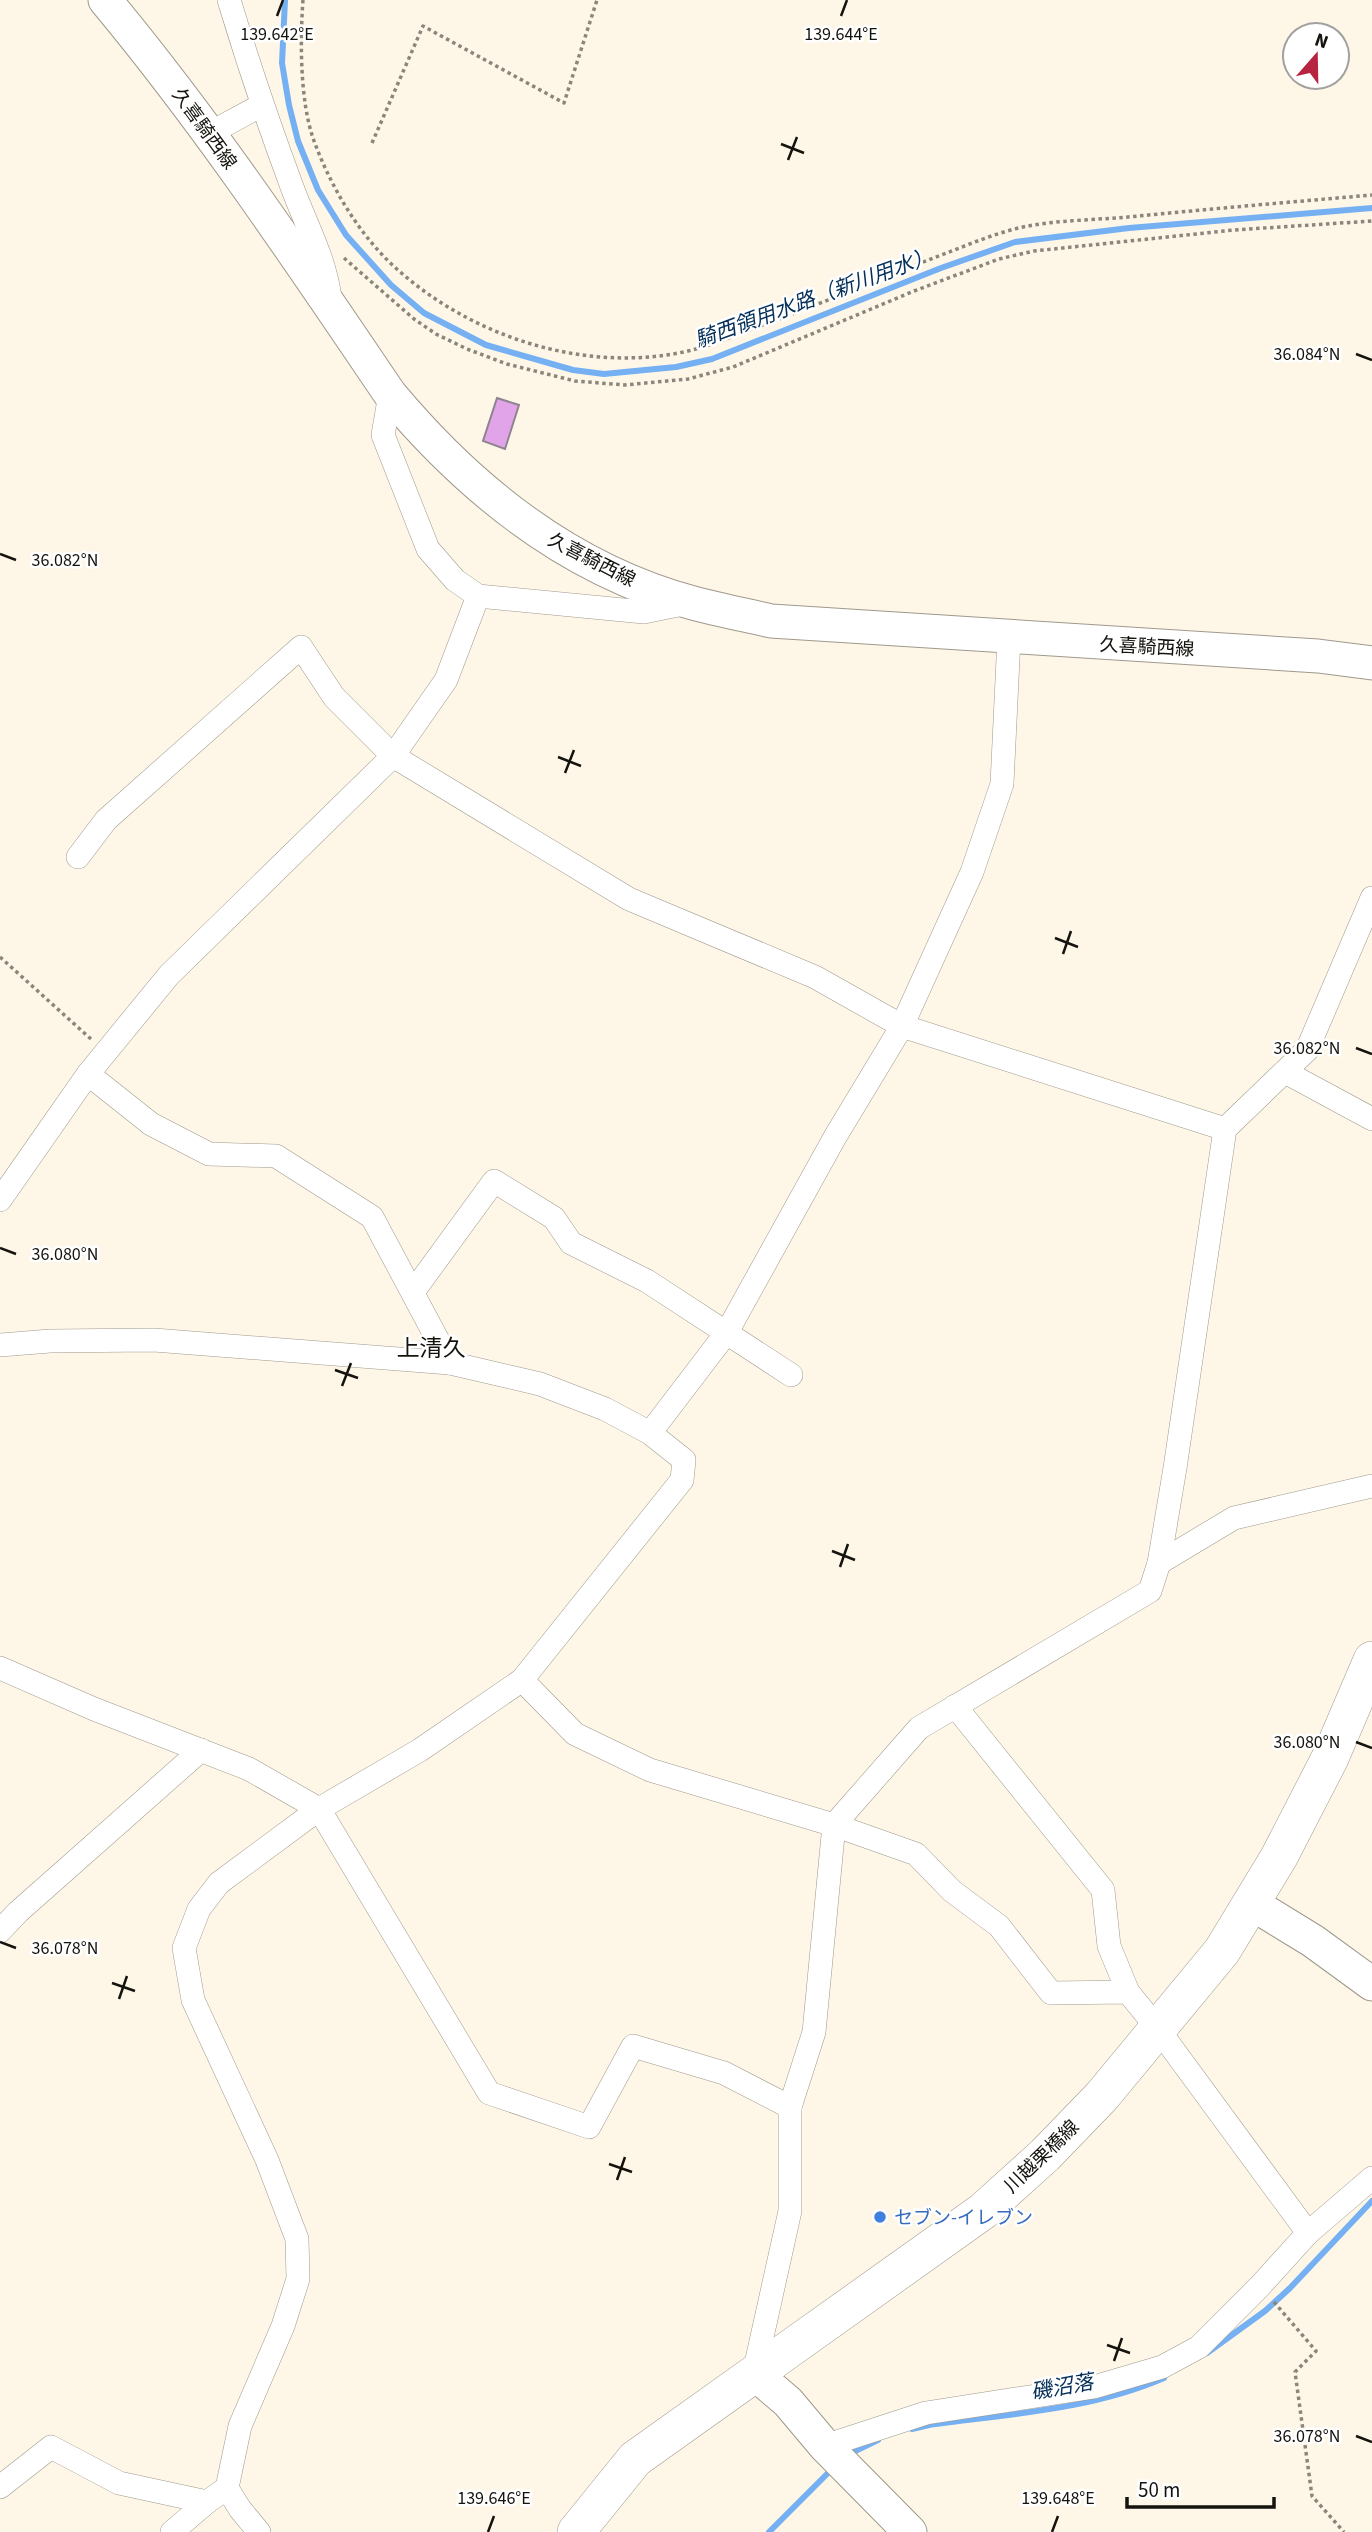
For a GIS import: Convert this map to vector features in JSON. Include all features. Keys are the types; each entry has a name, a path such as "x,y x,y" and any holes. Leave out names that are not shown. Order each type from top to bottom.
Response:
{"main road":[{"name":"久喜騎西線","path":"105,0 211,133 390,394 419,429 484,492 548,538 609,572 691,603 771,621 1318,656 1372,663"},
{"name":"川越栗橋線","path":"576,2532 635,2459 983,2211 1045,2155 1093,2106 1222,1951 1279,1857 1331,1758 1372,1660"},
{"path":"1251,1903 1314,1941 1372,1984"},
{"path":"754,2373 788,2402 835,2456 909,2532"}],"street":[{"path":"229,0 262,105 303,217 321,255 328,277 331,307"},
{"path":"211,133 262,105"},
{"path":"390,394 383,435 428,549 455,580 478,596 643,612 691,603"},
{"path":"0,1200 89,1074 169,975 393,756 446,680 478,596"},
{"path":"650,1433 727,1332 835,1137 902,1026 972,872 1002,784 1009,638"},
{"path":"78,857 106,820 301,647 334,697 393,756 629,900 815,977 902,1026 1225,1129"},
{"path":"754,2373 790,2211 790,2107 814,2032 834,1825 919,1728 1150,1591 1159,1563 1225,1129 1307,1050 1372,898"},
{"path":"1285,1072 1372,1119"},
{"path":"89,1074 150,1124 209,1154 276,1156 372,1217 450,1363"},
{"path":"413,1292 494,1181 554,1218 571,1242 646,1281 791,1375"},
{"path":"0,1345 50,1341 154,1340 450,1363 540,1384 605,1409 650,1433 684,1460 682,1480 522,1680 420,1750 319,1809 219,1883 199,1909 184,1948 193,2000 267,2160 297,2239 299,2279 283,2326 240,2426 227,2488 172,2532"},
{"path":"1159,1563 1234,1518 1372,1486"},
{"path":"0,1668 93,1709 249,1769 319,1809 489,2093 589,2127 633,2046 724,2073 790,2107"},
{"path":"522,1680 575,1734 650,1770 834,1825 916,1854 952,1891 999,1926 1051,1993 1128,1993"},
{"path":"956,1706 1103,1890 1109,1947 1128,1993 1158,2029 1308,2233"},
{"path":"0,1931 18,1912 201,1751"},
{"path":"835,2456 926,2413 1094,2387 1162,2367 1199,2347 1308,2233 1372,2178"},
{"path":"0,2487 51,2447 119,2483 207,2502"},
{"path":"227,2488 259,2532"}],"path":[{"path":"303,0 300,30 303,79 312,136 329,174 354,218 374,246 399,271 474,322 555,351 621,358 688,351 967,246 1022,228 1372,195"},
{"path":"372,143 423,26 564,103 597,0"},
{"path":"337,252 414,319 436,334 467,349 507,364 575,381 625,385 688,379 733,367 914,291 999,259 1034,251 1234,230 1372,221"},
{"path":"0,957 106,1053"},
{"path":"1278,2308 1316,2351 1296,2372 1312,2496 1344,2532"}],"building":[{"path":"497,398 519,405 505,449 483,441"}],"waterway":[{"name":"騎西領用水路（新川用水）","path":"285,0 282,63 298,141 318,190 346,235 391,285 424,313 486,345 573,370 604,374 676,367 712,359 941,268 1015,242 1129,228 1372,208"},
{"name":"磯沼落","path":"1207,2353 1265,2311 1290,2288 1372,2201"},
{"name":"磯沼落","path":"912,2429 1078,2404 1136,2389 1164,2378"},
{"name":"磯沼落","path":"847,2455 878,2440"},
{"name":"磯沼落","path":"769,2532 834,2467"}],"place":[{"name":"セブン-イレブン","path":"880,2217"}],"district":[{"name":"上清久","path":"431,1348"}]}
